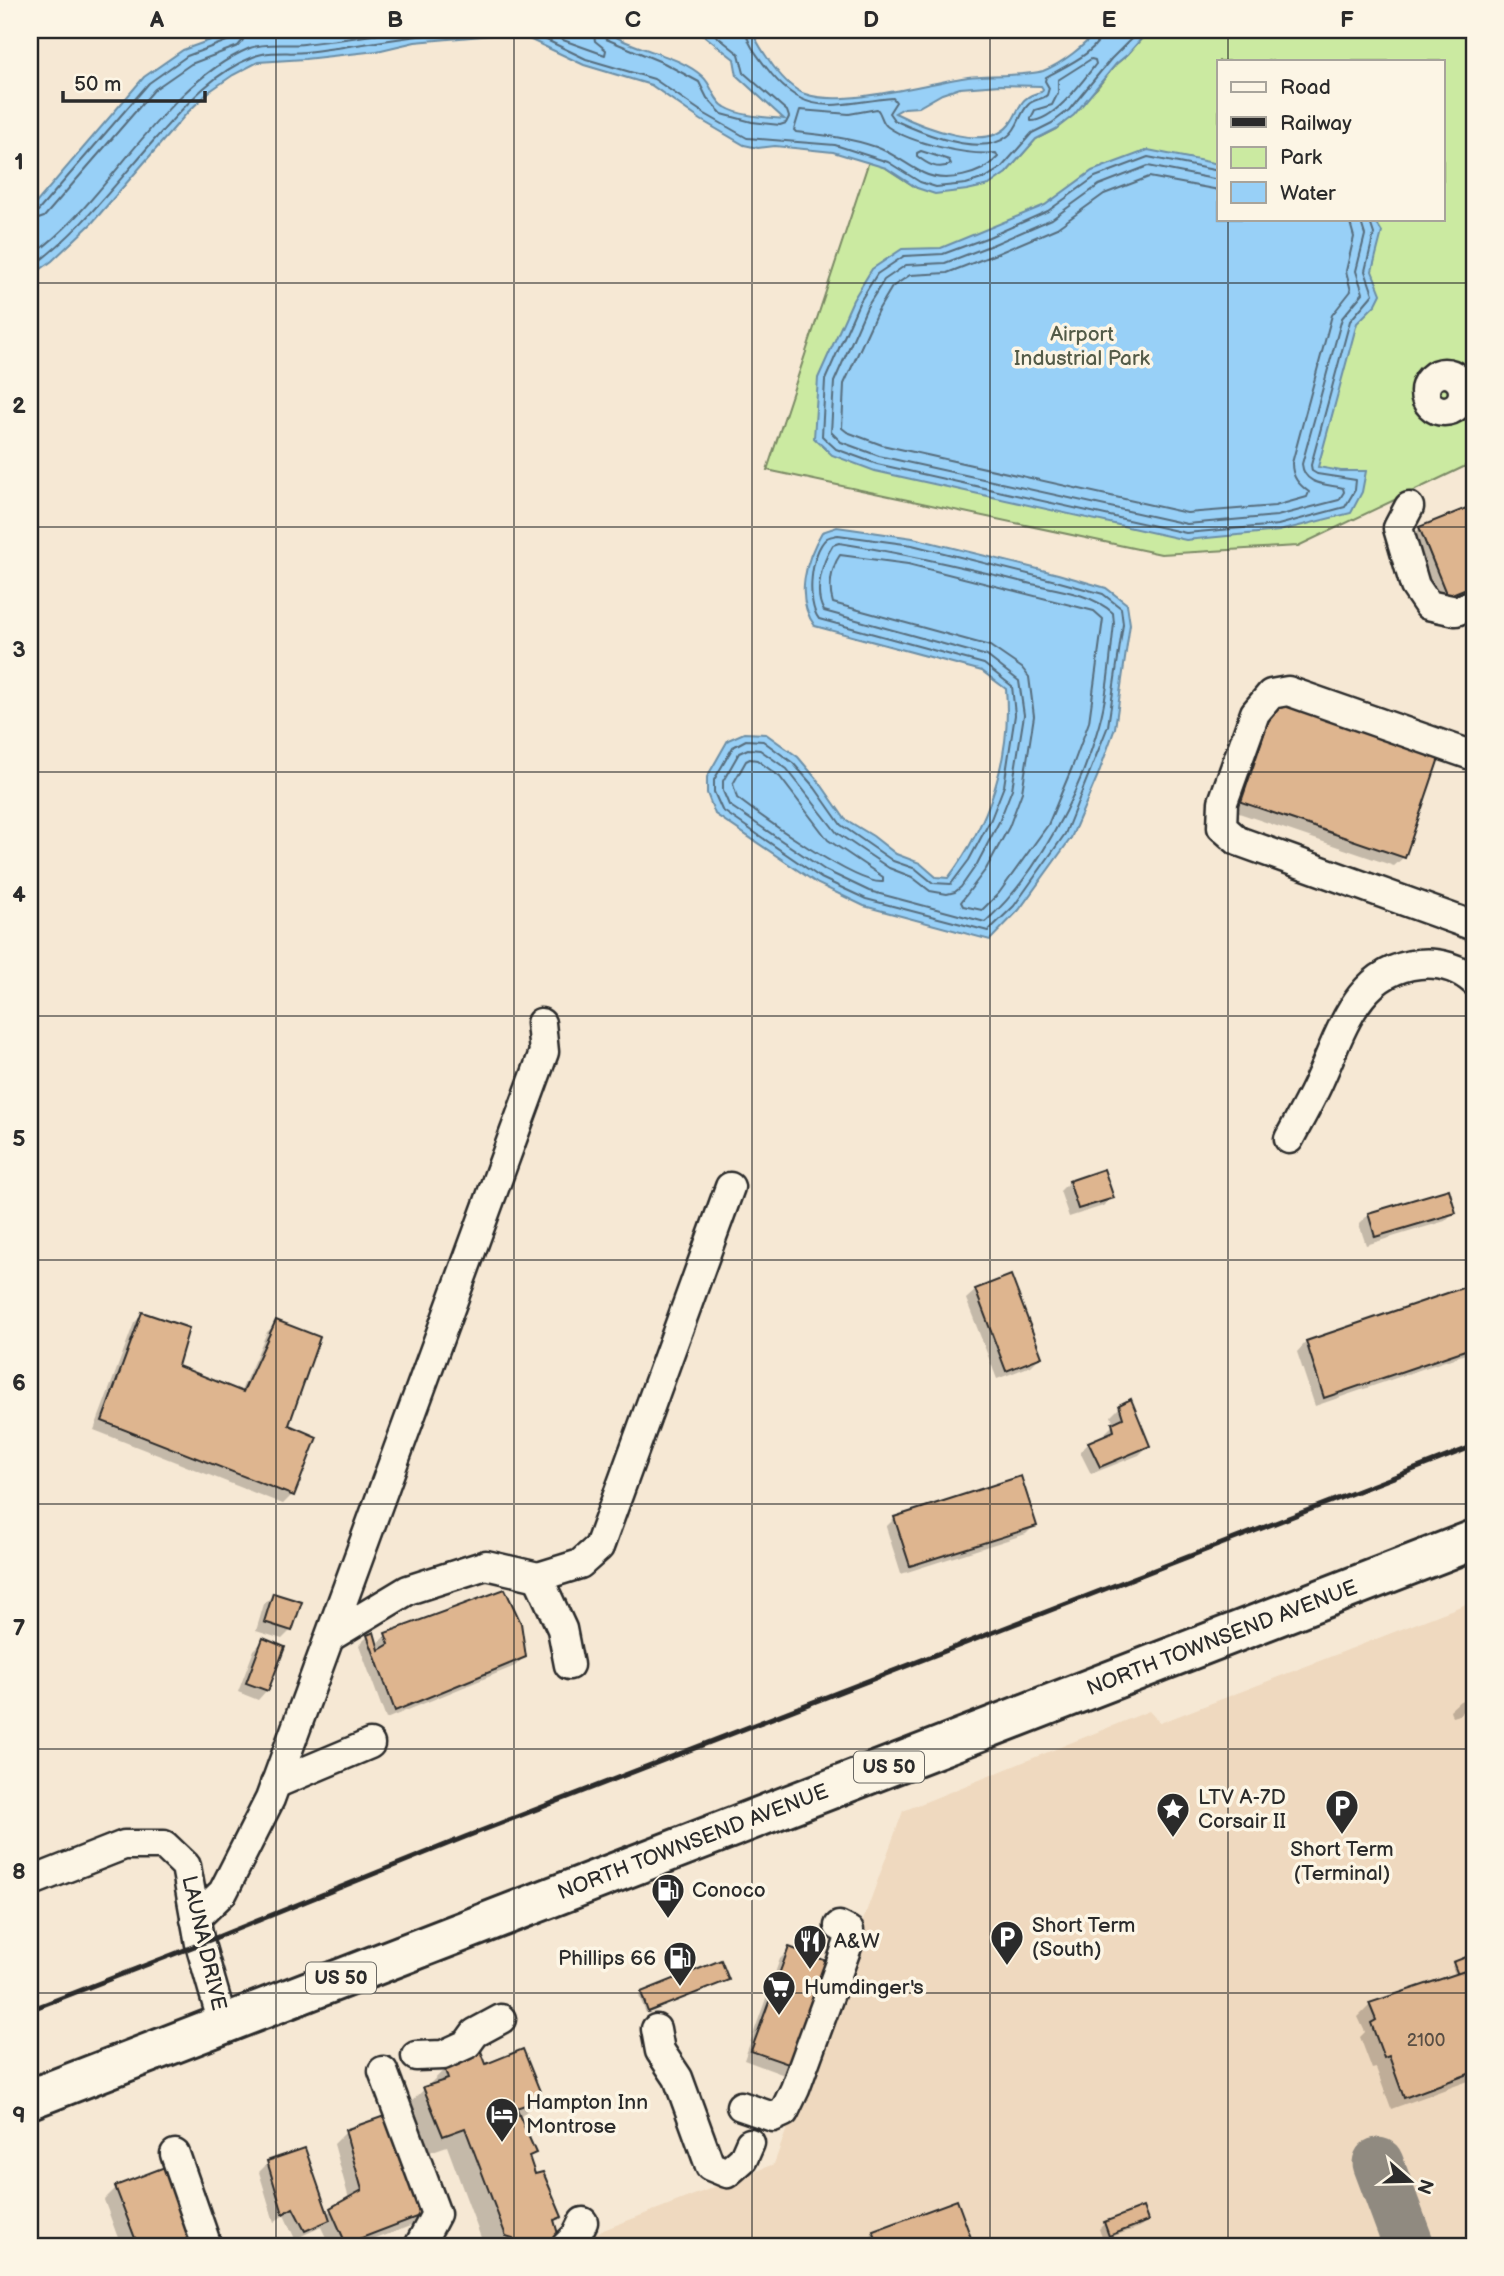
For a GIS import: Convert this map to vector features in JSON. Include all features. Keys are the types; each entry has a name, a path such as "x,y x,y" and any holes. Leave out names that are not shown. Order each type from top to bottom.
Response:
{"highway":[{"name":"NORTH TOWNSEND AVENUE","path":"30,2099 1474,1540"}],"street":[{"path":"1409,507 1398,528 1415,586 1428,605 1457,611 1474,604"},
{"path":"1474,756 1288,691 1271,694 1255,713 1223,802 1222,827 1238,841 1474,926"},
{"path":"1289,1139 1319,1082 1345,1020 1373,984 1389,972 1408,965 1429,963 1449,967 1474,981"},
{"path":"195,1919 223,1892 275,1784 544,1052 541,1023"},
{"path":"330,1637 408,1590 486,1565 538,1577 580,1564 600,1548 730,1187"},
{"path":"538,1577 562,1629 569,1665"},
{"path":"275,1784 370,1744"},
{"name":"LAUNA DRIVE","path":"30,1882 124,1845 164,1845 186,1866 195,1919 223,2024"},
{"path":"741,2106 773,2116 784,2112 795,2090 848,1944 849,1931 839,1926"},
{"path":"416,2056 443,2055 467,2043 475,2033 501,2019"},
{"path":"656,2029 660,2051 678,2078 710,2166 727,2173 743,2159 750,2143"},
{"path":"383,2071 436,2214 419,2246"},
{"path":"175,2154 207,2246"},
{"path":"566,2246 576,2236 583,2222"}],"shaded area":[{"path":"1474,1601 1474,2246 562,2246 774,2164 903,1811 1149,1711 1160,1723"}],"green space":[{"name":"Airport Industrial Park","path":"1149,30 1474,30 1474,462 1298,546 1161,554 767,470 869,161 886,168 917,188 1006,173 1036,139 1056,129 1097,88"}],"water":[{"path":"238,30 606,30 627,42 693,69 706,80 718,101 725,107 746,115 784,119 737,76 734,59 697,30 751,30 774,66 797,90 821,98 840,98 885,93 968,77 1036,73 1066,59 1098,30 1149,30 1116,64 1074,115 1056,129 1036,139 1006,173 989,185 935,194 917,188 886,168 833,152 744,145 701,120 651,85 584,65 527,38 502,34 415,42 377,51 258,62 210,91 187,113 92,223 52,261 30,277 30,210 144,77 183,50","holes":["1041,86 1041,92 1023,101 1009,125 999,133 985,137 970,137 936,130 895,113 904,108 919,107 942,94 960,88"]},
{"name":"Airport Industrial Park","path":"1148,150 1217,164 1217,220 1375,220 1382,232 1372,271 1381,294 1376,304 1357,323 1318,467 1366,471 1362,492 1351,513 1279,531 1186,540 875,471 832,455 814,438 818,378 853,300 872,269 902,249 941,248 1045,205 1092,171"},
{"path":"837,527 913,538 1058,574 1106,588 1127,604 1130,624 1115,728 1098,775 1071,838 1019,910 990,940 864,906 818,884 715,814 707,793 707,777 728,740 744,733 766,734 798,757 845,819 896,854 920,863 936,877 948,878 975,835 995,789 1001,764 1007,714 1006,689 982,671 815,626 805,603 807,566 822,532"}],"building":[{"path":"1474,505 1474,585 1447,596 1419,527"},
{"path":"1275,702 1439,758 1405,858 1241,802"},
{"path":"1104,1169 1114,1198 1078,1209 1069,1181"},
{"path":"1449,1189 1456,1213 1375,1237 1368,1213"},
{"path":"1011,1275 1042,1357 1006,1371 975,1289"},
{"path":"1474,1284 1474,1347 1324,1398 1306,1341"},
{"path":"142,1312 189,1328 178,1366 243,1392 276,1320 320,1337 289,1425 317,1437 294,1496 102,1421"},
{"path":"1131,1399 1150,1446 1100,1467 1088,1442 1114,1431 1112,1423 1123,1418 1119,1405"},
{"path":"1021,1476 1037,1526 910,1566 894,1517"},
{"path":"505,1589 521,1623 526,1657 395,1711 367,1635 374,1632 379,1650 389,1644 385,1633"},
{"path":"273,1593 302,1602 292,1631 264,1622"},
{"path":"263,1638 285,1647 268,1691 246,1683"},
{"path":"789,1947 835,1964 797,2067 751,2051"},
{"path":"1474,1954 1474,1968 1458,1975 1453,1962"},
{"name":"Phillips 66","path":"721,1960 729,1980 648,2012 641,1992"},
{"path":"1474,1968 1474,2072 1404,2098 1389,2056 1384,2058 1371,2023 1376,2020 1369,2003"},
{"name":"Hampton Inn Montrose","path":"523,2049 543,2099 516,2108 536,2153 529,2156 535,2174 543,2172 562,2217 554,2220 560,2241 546,2246 516,2246 513,2238 506,2236 465,2128 443,2136 423,2087 448,2079 444,2067 481,2051 486,2064"},
{"path":"390,2114 427,2213 346,2244 330,2208 362,2190 345,2130"},
{"path":"305,2148 330,2220 305,2231 293,2208 283,2214 267,2161"},
{"path":"170,2165 201,2246 138,2246 115,2186"},
{"path":"957,2200 974,2246 879,2246 873,2231"},
{"path":"1143,2207 1148,2221 1109,2236 1104,2222"}],"taxiway":[{"path":"1378,2163 1409,2246"}],"railway":[{"path":"30,2010 465,1837 1474,1446"}],"place":[{"name":"Short Term (Terminal)","path":"1342,1836"},
{"name":"LTV A-7D Corsair II","path":"1173,1839"},
{"name":"Conoco","path":"668,1920"},
{"name":"Short Term (South)","path":"1007,1967"},
{"name":"A&W","path":"810,1971"},
{"name":"Phillips 66","path":"680,1988"},
{"name":"Humdinger's","path":"779,2017"},
{"name":"Hampton Inn Montrose","path":"502,2144"}]}
